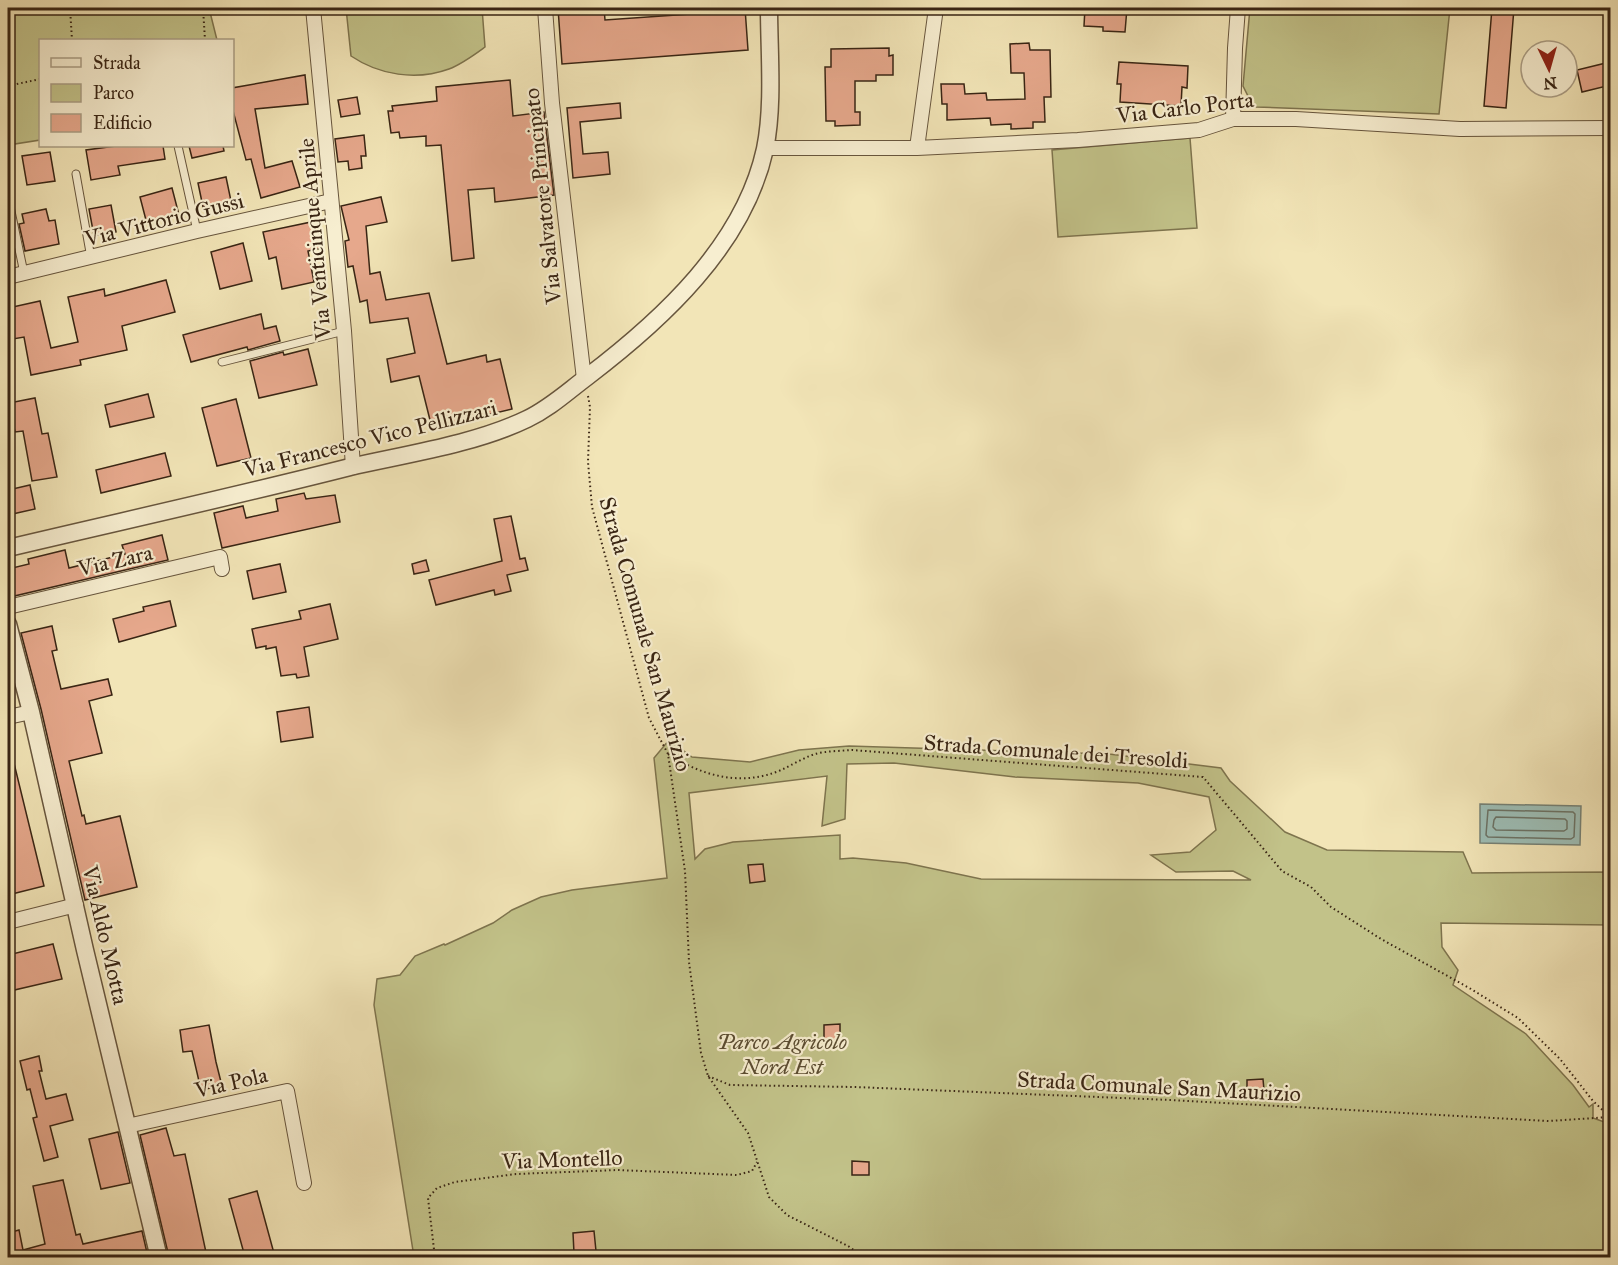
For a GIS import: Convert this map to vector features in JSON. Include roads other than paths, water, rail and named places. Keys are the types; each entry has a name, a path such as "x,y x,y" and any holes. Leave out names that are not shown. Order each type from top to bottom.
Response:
{"street":[{"name":"Via Venticinque Aprile","path":"313,8 344,331 353,467"},
{"name":"Via Salvatore Principato","path":"545,8 552,103 584,379"},
{"name":"Via Francesco Vico Pellizzari","path":"8,548 450,445 526,420 567,394 636,338 668,307 713,257 739,216 765,148 769,112 769,8"},
{"path":"916,148 936,8"},
{"path":"1233,119 1238,8"},
{"name":"Via Carlo Porta","path":"765,148 916,148 1078,140 1199,130 1233,119 1296,119 1460,129 1611,128"},
{"name":"Via Vittorio Gussi","path":"8,277 331,201"},
{"name":"Via Zara","path":"8,607 219,557 222,569"},
{"name":"Via Aldo Motta","path":"8,624 31,712 159,1257"},
{"path":"8,717 31,712"},
{"path":"8,922 76,905"},
{"name":"Via Pola","path":"127,1126 287,1091 304,1183"}],"lane":[{"path":"178,147 197,231"},
{"path":"76,174 91,258"},
{"path":"8,197 24,273"},
{"path":"222,362 344,331"}],"water":[{"path":"1480,804 1581,806 1580,845 1480,843"}],"park label":[{"name":"Parco Agricolo Nord Est","path":"782,1054"}]}
